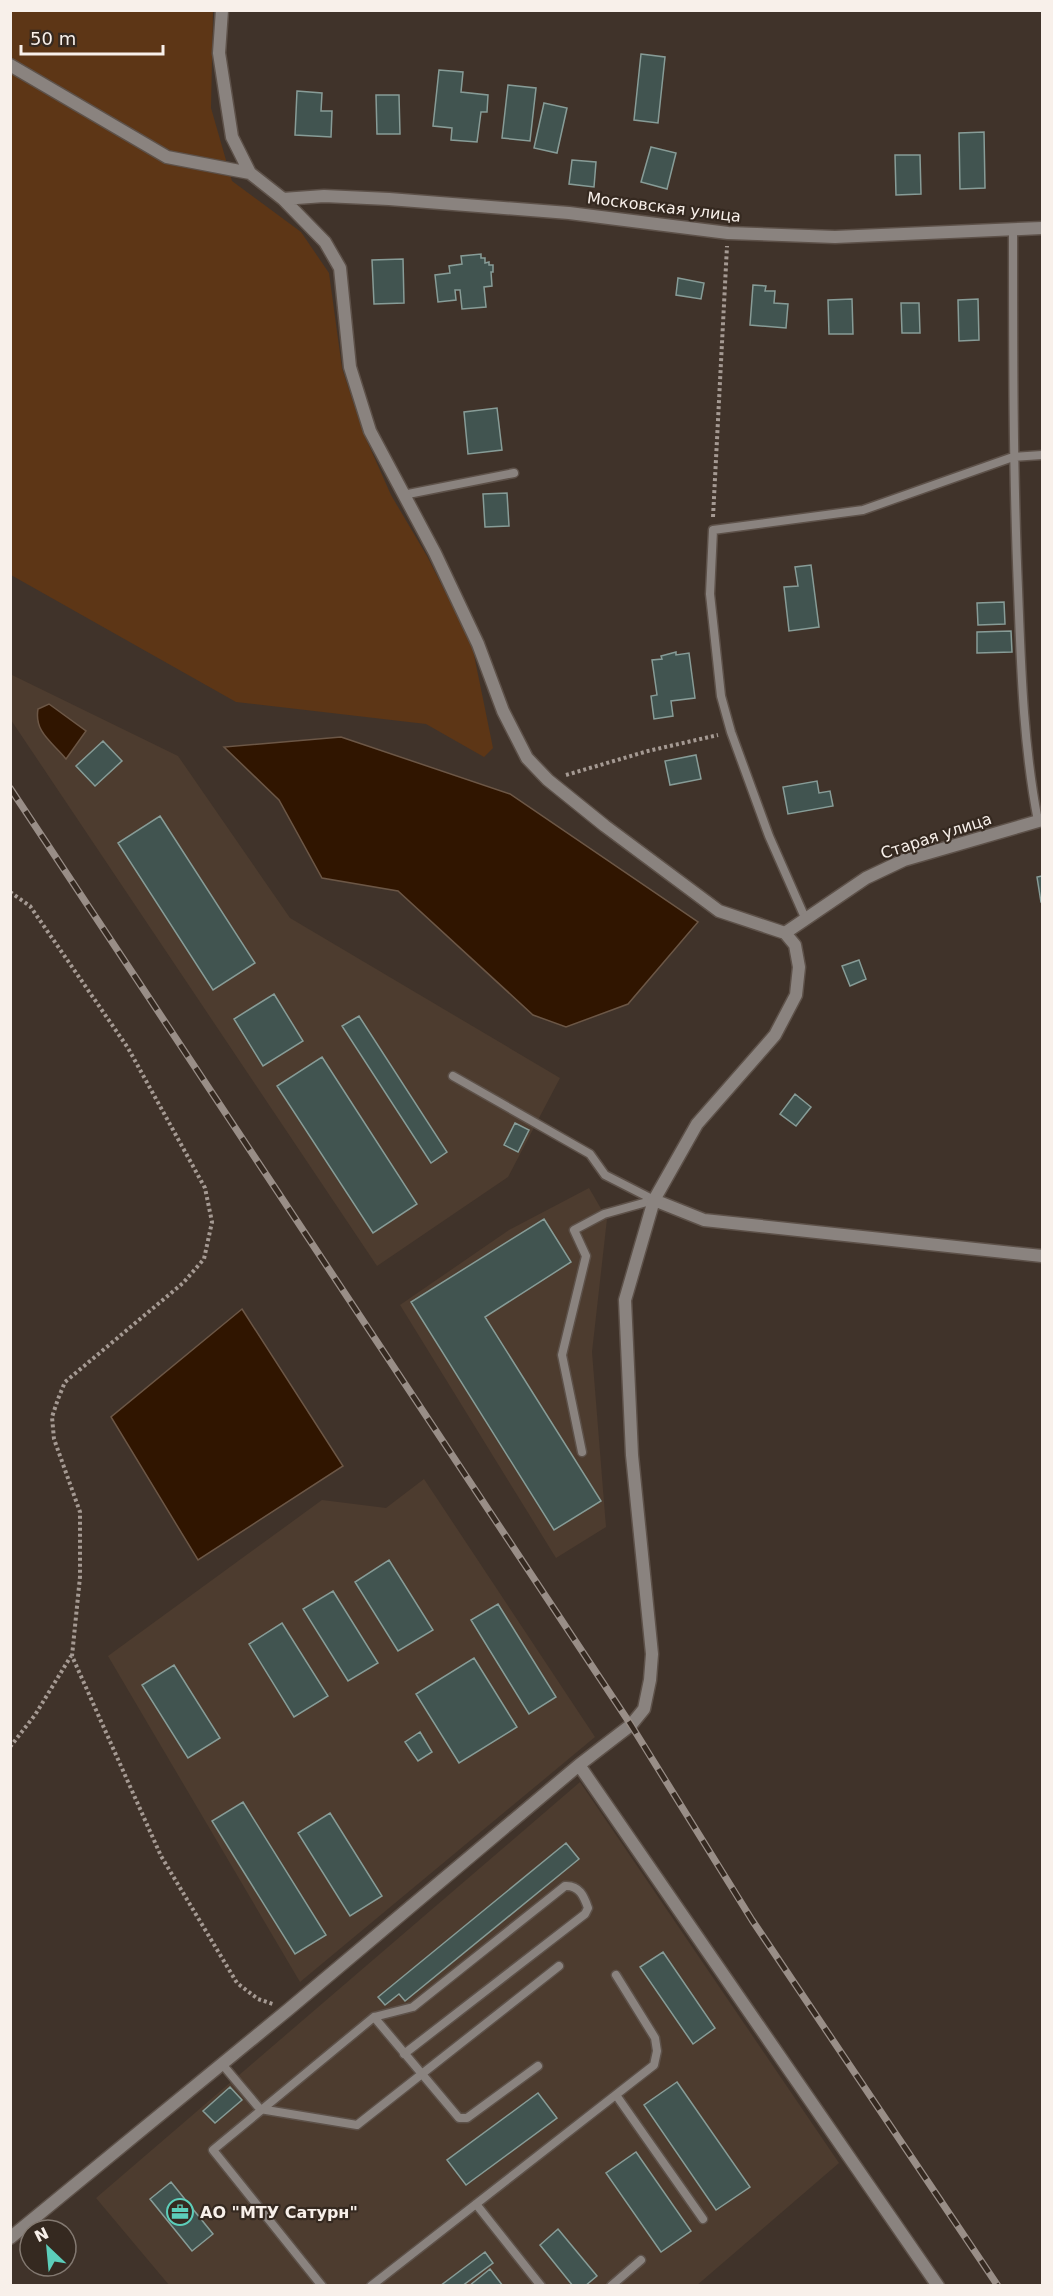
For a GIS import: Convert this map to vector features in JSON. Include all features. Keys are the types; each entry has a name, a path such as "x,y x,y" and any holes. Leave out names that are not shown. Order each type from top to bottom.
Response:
{"street":[{"path":"10,2238 289,2009 579,1765 631,1725 644,1709 652,1654 632,1455 625,1300 654,1200 698,1124 775,1035 796,995 799,967 795,945 785,933 719,911 605,826 548,780 527,758 503,711 478,644 435,554 370,431 350,367 340,268 325,242 283,199 250,173 232,137 219,53 222,10"},
{"path":"10,65 167,157 250,173"},
{"name":"Московская улица","path":"283,199 324,196 389,199 569,213 728,233 836,237 1042,228"},
{"name":"Старая улица","path":"785,933 866,878 904,860 1040,820"},
{"path":"654,1200 704,1220 1042,1256"},
{"path":"579,1765 938,2286"}],"lane":[{"path":"1013,229 1013,457 1022,711 1029,773 1040,820"},
{"path":"806,920 769,836 731,732 721,696 710,594 713,530 863,510 1013,457 1042,455"},
{"path":"403,495 514,473"},
{"path":"453,1076 590,1154 605,1174 654,1200"},
{"path":"582,1452 562,1355 586,1256 574,1230 604,1214 654,1200"},
{"path":"322,2286 213,2150 374,2017 413,2007 566,1886 572,1885 578,1888 588,1908 585,1914 404,2054"},
{"path":"222,2064 260,2109 357,2125 559,1966"},
{"path":"371,2286 654,2065 657,2051 655,2038 616,1975"},
{"path":"374,2017 459,2118 467,2118 538,2066"},
{"path":"616,2095 703,2219"},
{"path":"476,2204 541,2286"},
{"path":"611,2286 641,2260"}],"path":[{"path":"713,530 728,233"},
{"path":"548,780 648,751 731,732"},
{"path":"10,892 30,906 128,1048 205,1188 212,1222 204,1259 183,1283 65,1382 58,1399 52,1417 54,1439 80,1512 80,1577 72,1656 35,1715 10,1747"},
{"path":"72,1656 161,1856 219,1955 237,1983 258,1999 289,2009"}],"shaded area":[{"path":"11,11 213,11 211,108 232,181 301,232 329,273 342,368 363,432 391,495 427,556 472,645 493,748 484,757 426,724 236,702 11,575"},
{"path":"10,674 178,756 290,918 560,1078 508,1177 377,1266 11,720"},
{"path":"49,704 86,731 66,759 45,736 39,724 38,709"},
{"path":"341,737 510,794 698,922 628,1004 566,1027 533,1015 398,891 322,878 279,800 224,747"},
{"path":"589,1188 607,1219 592,1352 606,1527 556,1558 400,1305 509,1230"},
{"path":"242,1309 343,1466 198,1560 111,1417"},
{"path":"424,1479 595,1737 300,1982 108,1656 322,1500 386,1508"},
{"path":"580,1782 839,2163 696,2286 169,2285 96,2198"}],"building":[{"path":"641,54 665,57 658,123 634,120"},
{"path":"439,70 463,72 461,92 488,95 487,112 481,112 477,142 451,140 452,128 433,126"},
{"path":"508,85 536,88 530,141 502,138"},
{"path":"297,91 322,93 321,111 332,111 331,137 295,135"},
{"path":"376,95 399,95 400,134 377,134"},
{"path":"544,103 567,108 557,153 534,148"},
{"path":"984,132 985,188 960,189 959,133"},
{"path":"651,147 676,153 667,189 641,182"},
{"path":"895,155 920,155 921,194 896,195"},
{"path":"572,160 596,162 594,187 569,184"},
{"path":"481,254 481,258 485,258 485,263 489,262 489,265 493,265 492,286 484,287 486,307 462,309 460,290 455,290 456,300 438,302 435,275 450,273 449,266 462,264 461,256"},
{"path":"403,259 404,303 374,304 372,260"},
{"path":"678,278 704,283 701,299 676,295"},
{"path":"753,285 766,286 765,291 775,291 774,303 788,304 786,328 750,325"},
{"path":"852,299 853,334 829,334 828,300"},
{"path":"978,299 979,340 959,341 958,300"},
{"path":"901,303 919,303 920,333 902,333"},
{"path":"497,408 502,450 468,454 464,412"},
{"path":"507,493 509,526 485,527 483,494"},
{"path":"811,565 819,627 789,631 784,587 798,586 795,567"},
{"path":"1004,602 1005,624 978,625 977,603"},
{"path":"1011,631 1012,652 977,653 977,632"},
{"path":"676,652 676,655 689,653 695,698 671,701 673,716 654,719 651,696 657,695 652,660 662,659 661,656"},
{"path":"103,741 122,761 95,786 76,766"},
{"path":"696,755 701,779 670,785 665,761"},
{"path":"817,781 819,793 830,791 833,806 788,814 783,787"},
{"path":"160,816 255,963 213,990 118,843"},
{"path":"1042,876 1042,902 1041,902 1037,877"},
{"path":"859,960 866,979 850,986 842,966"},
{"path":"274,994 303,1041 263,1066 234,1019"},
{"path":"359,1016 447,1152 431,1163 342,1026"},
{"path":"322,1057 417,1204 373,1233 277,1086"},
{"path":"795,1094 811,1107 796,1126 780,1114"},
{"path":"515,1123 529,1130 518,1152 504,1145"},
{"path":"544,1219 571,1262 485,1317 601,1501 554,1530 411,1302"},
{"path":"389,1560 433,1630 398,1651 355,1582"},
{"path":"333,1591 378,1663 348,1681 303,1609"},
{"path":"498,1604 556,1697 529,1714 471,1620"},
{"path":"282,1623 328,1696 294,1717 249,1644"},
{"path":"474,1658 517,1727 459,1763 416,1694"},
{"path":"174,1665 220,1738 188,1758 142,1685"},
{"path":"420,1732 432,1752 418,1761 405,1742"},
{"path":"243,1802 326,1935 295,1954 212,1821"},
{"path":"330,1813 382,1896 350,1916 298,1833"},
{"path":"566,1843 579,1859 405,2001 399,1994 385,2005 378,1997"},
{"path":"663,1952 715,2028 693,2044 640,1967"},
{"path":"677,2082 750,2187 716,2210 644,2105"},
{"path":"230,2087 242,2100 215,2123 203,2111"},
{"path":"538,2093 557,2118 466,2185 447,2160"},
{"path":"636,2152 691,2231 661,2252 606,2173"},
{"path":"171,2182 213,2234 192,2251 150,2199"},
{"path":"558,2229 597,2276 585,2286 573,2286 540,2245"},
{"path":"485,2252 493,2263 462,2286 440,2286"},
{"path":"490,2269 503,2286 469,2286"}],"railway":[{"path":"10,788 631,1725 752,1920 998,2286"}],"place":[{"name":"АО \"МТУ Сатурн\"","path":"180,2212"}]}
